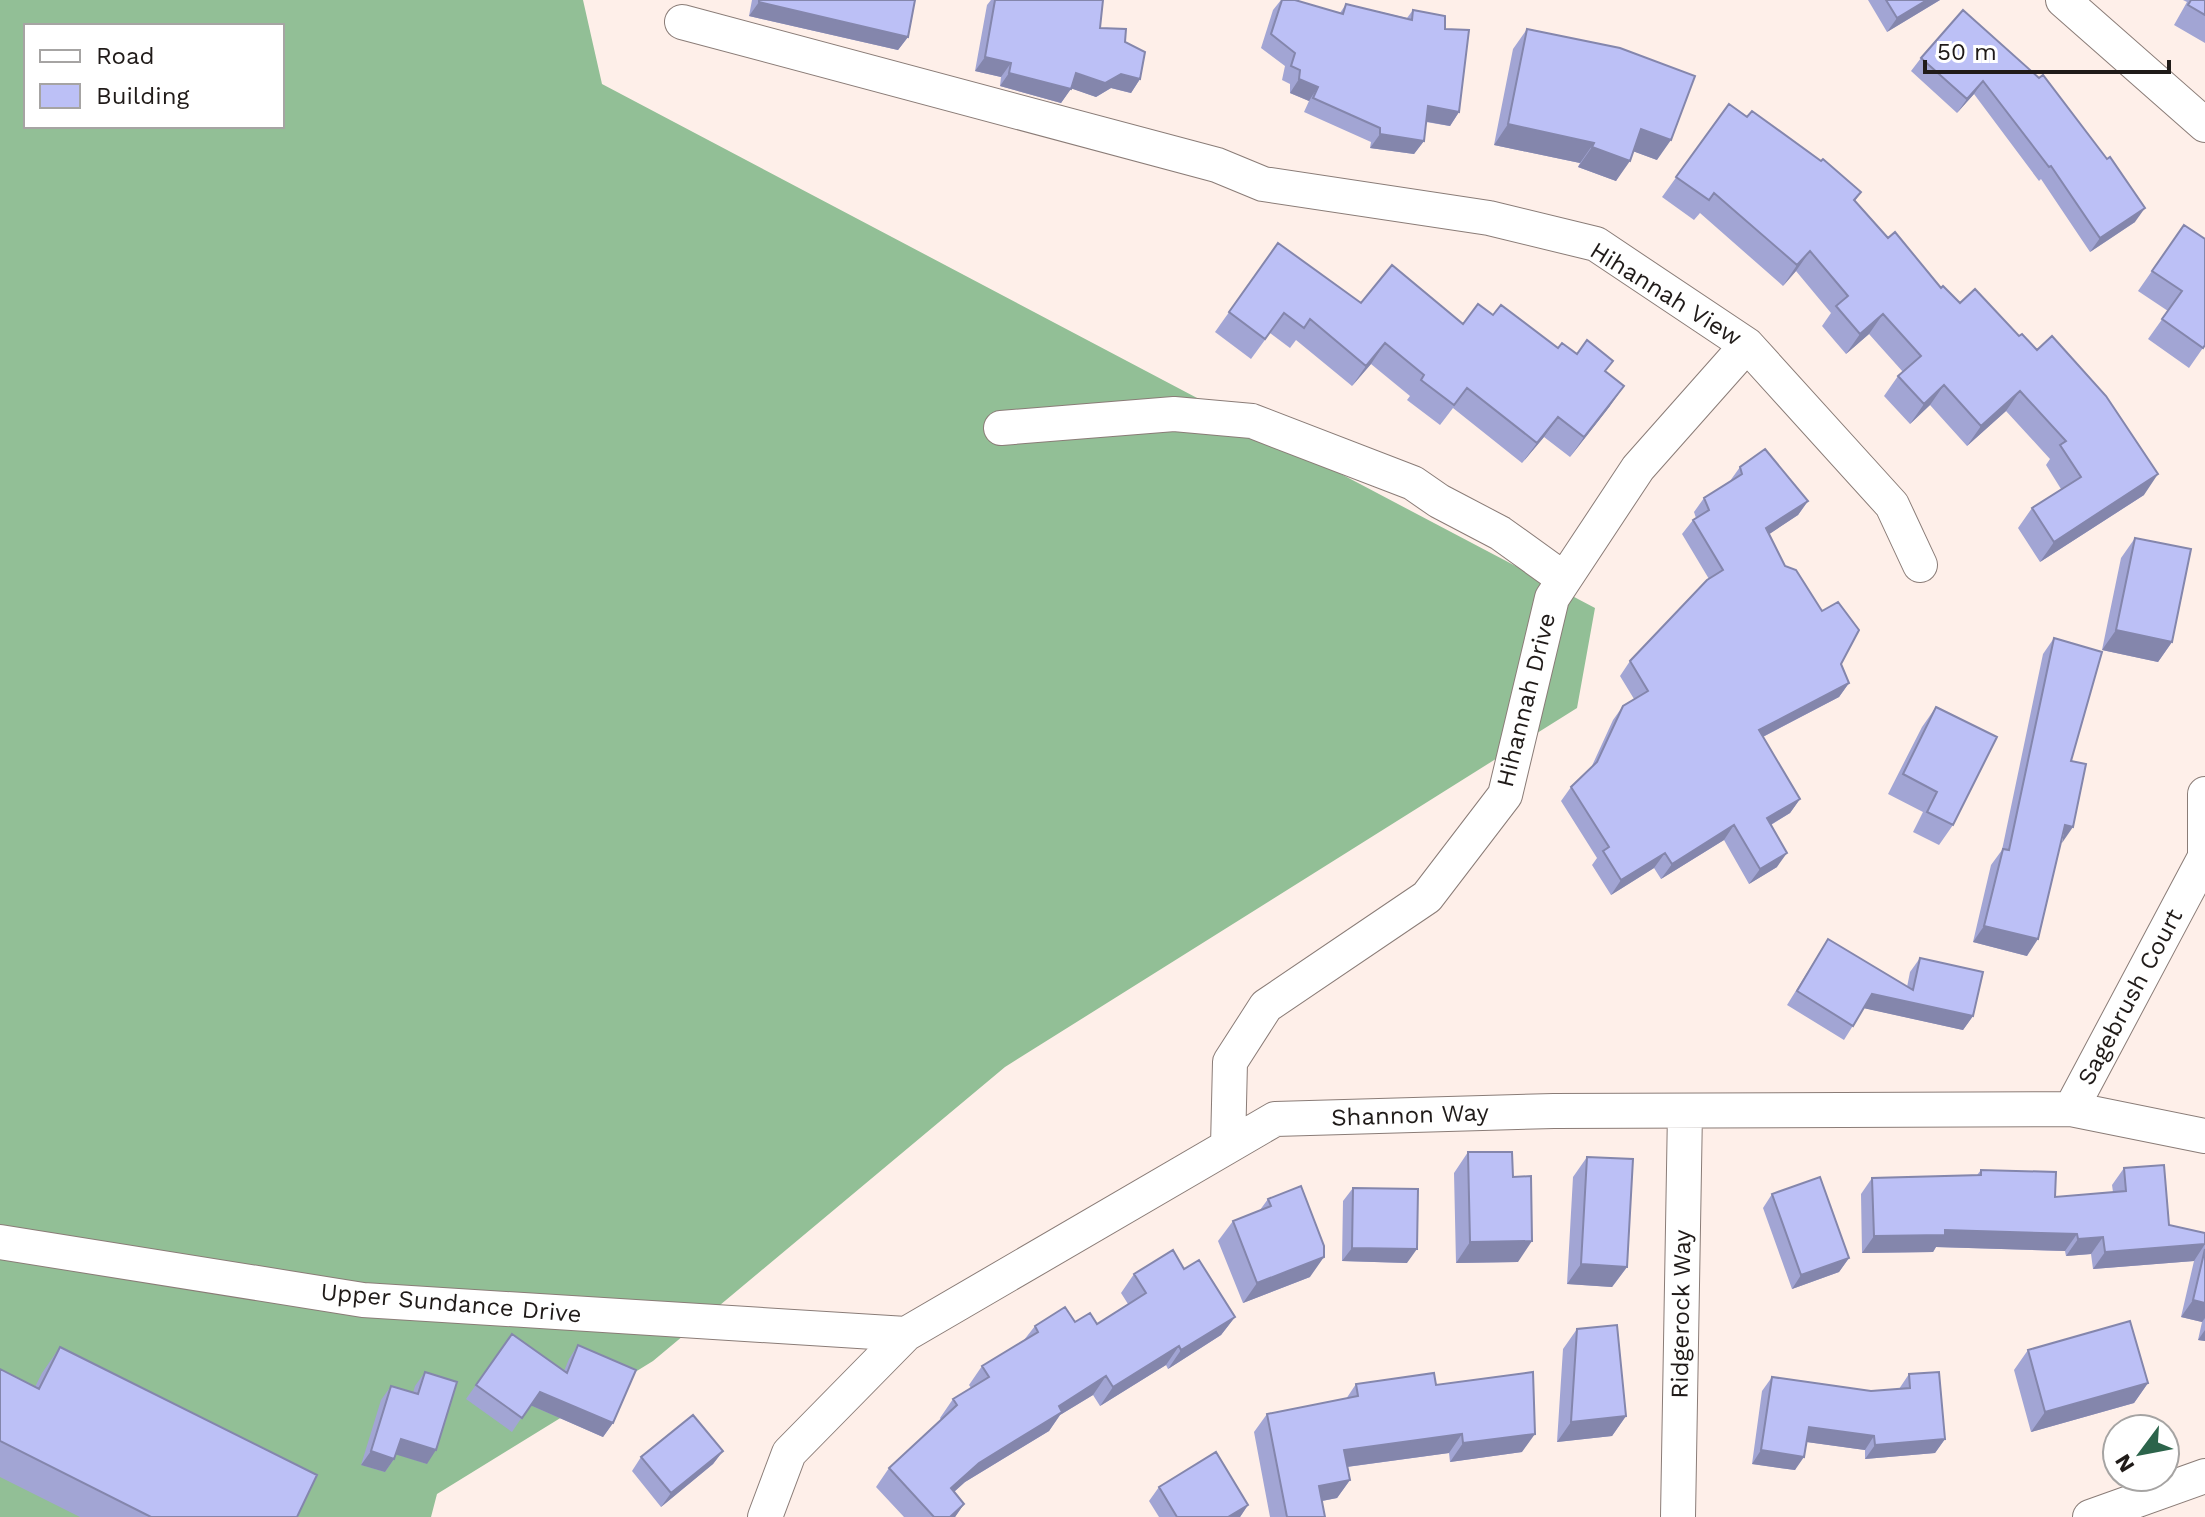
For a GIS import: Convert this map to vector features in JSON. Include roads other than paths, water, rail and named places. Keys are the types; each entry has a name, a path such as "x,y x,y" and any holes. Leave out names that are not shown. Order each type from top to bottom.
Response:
{"street":[{"path":"2063,0 2205,125"},
{"name":"Hihannah View","path":"682,22 1217,165 1263,184 1489,218 1596,244 1747,345 1892,505 1920,565"},
{"name":"Hihannah Drive","path":"1228,1146 1230,1062 1266,1006 1427,897 1505,795 1552,598 1638,468 1747,345"},
{"path":"1001,428 1174,414 1252,421 1413,483 1439,501 1500,533 1564,579"},
{"name":"Sagebrush Court","path":"2071,1109 2205,857 2205,794"},
{"name":"Shannon Way","path":"765,1517 789,1453 906,1334 1275,1119 1554,1111 2071,1109 2205,1136"},
{"name":"Ridgerock Way","path":"1678,1517 1685,1111"},
{"name":"Upper Sundance Drive","path":"0,1242 363,1300 906,1334"},
{"path":"2090,1517 2205,1476"}]}
